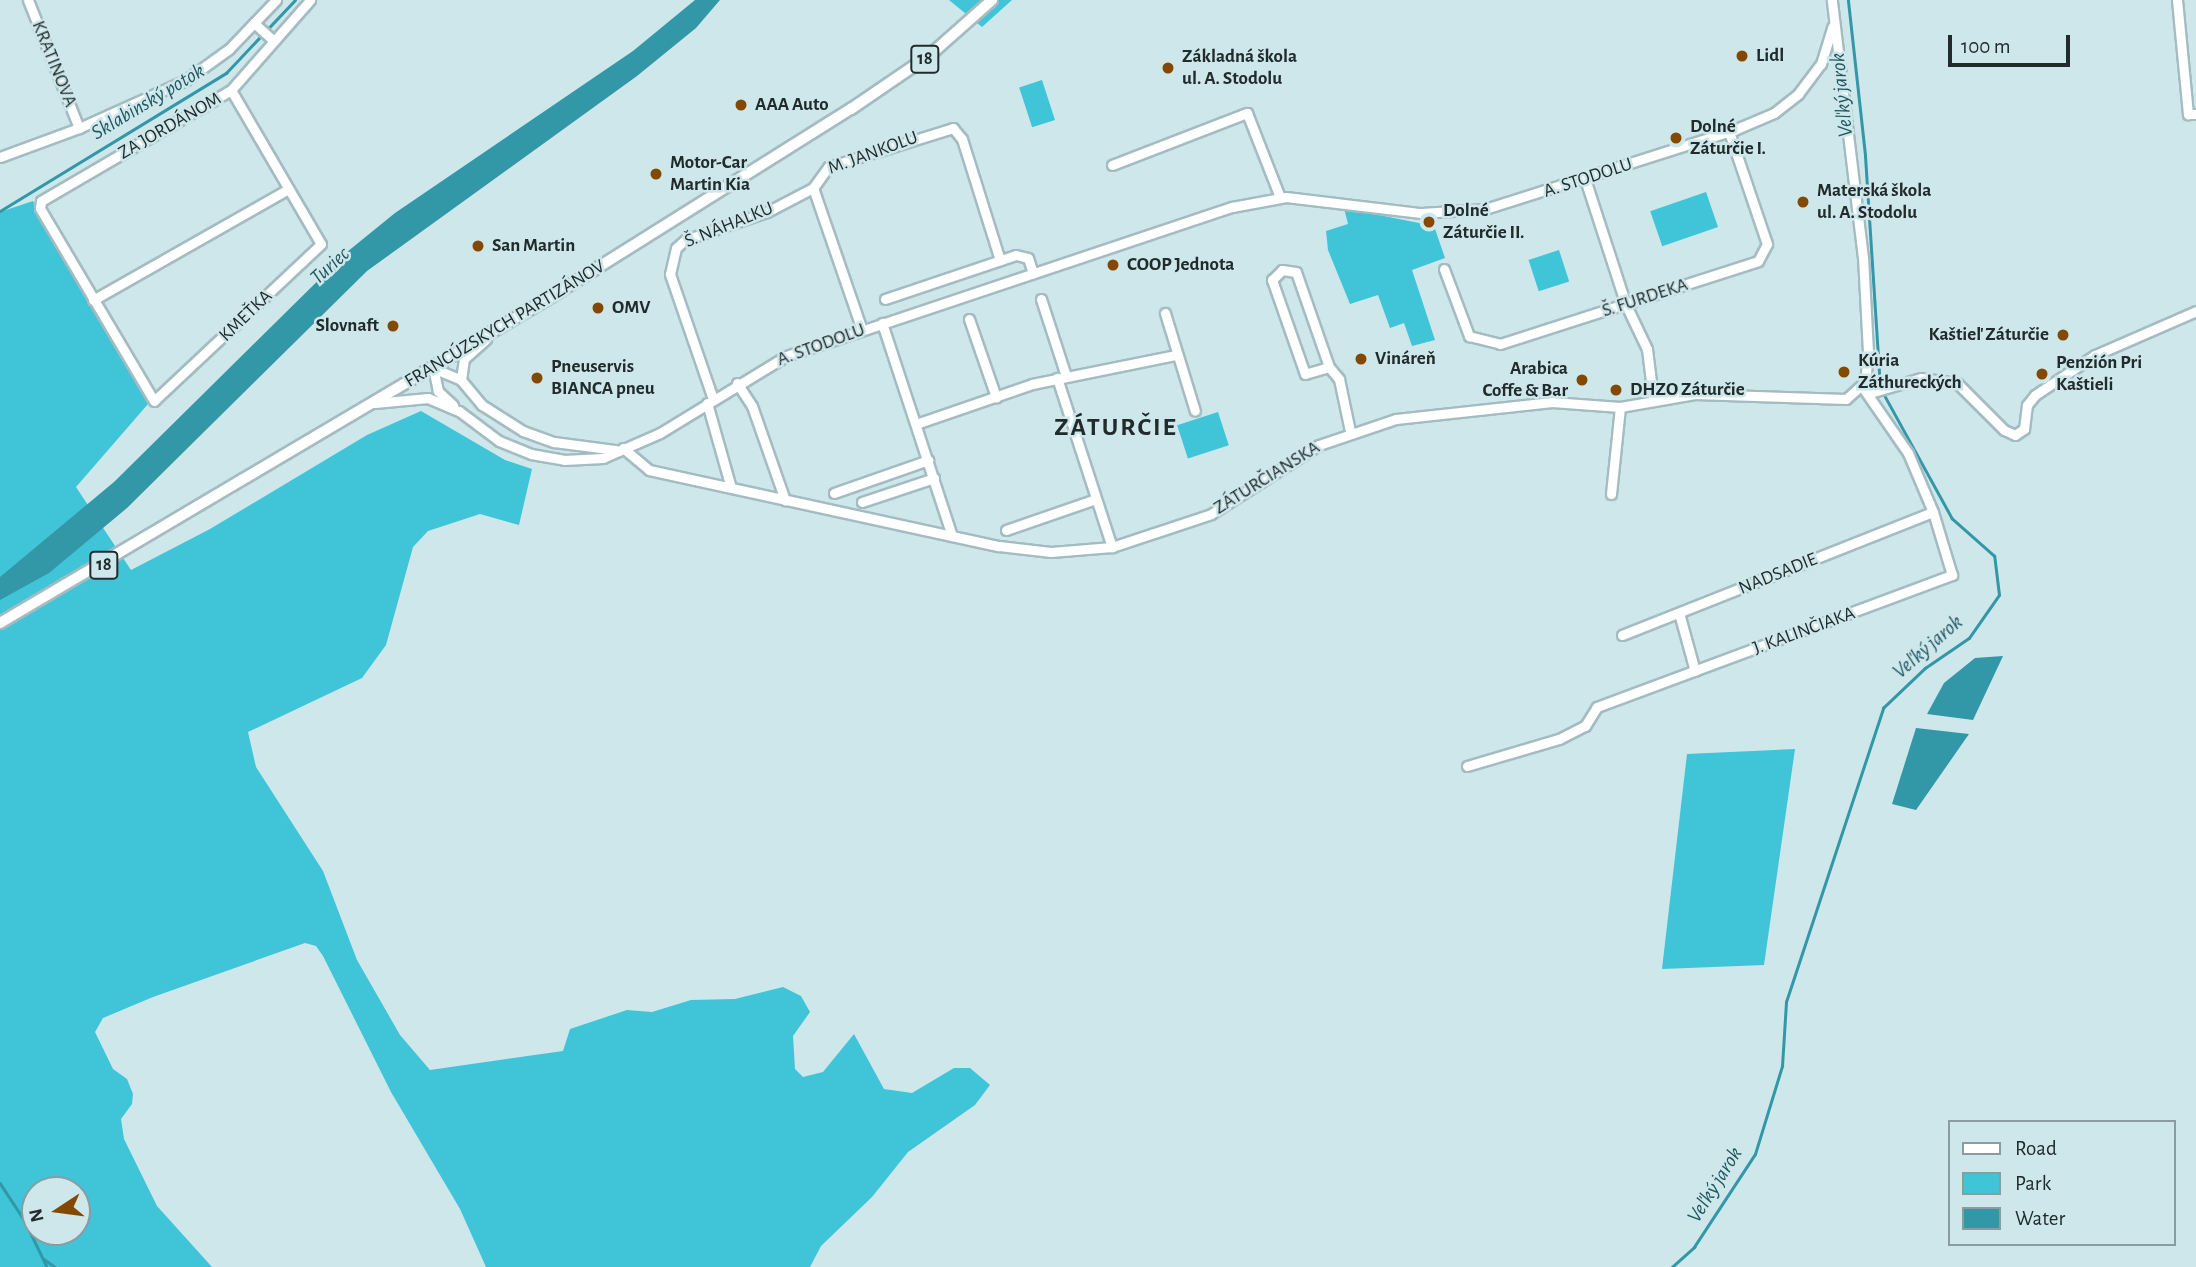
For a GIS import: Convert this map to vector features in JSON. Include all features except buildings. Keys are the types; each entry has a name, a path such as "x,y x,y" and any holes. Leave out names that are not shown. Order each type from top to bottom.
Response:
{"main road":[{"name":"FRANCÚZSKYCH PARTIZÁNOV","path":"0,623 493,332 885,88 957,33 992,0"}],"street":[{"name":"KRATINOVA","path":"28,0 79,128"},
{"path":"0,157 79,128 186,80 215,61 258,26 276,0"},
{"name":"ZA JORDÁNOM","path":"93,300 40,208 41,201 231,90 310,0"},
{"path":"1832,0 1863,258 1868,352 1873,390"},
{"path":"2177,0 2192,114"},
{"name":"A. STODOLU","path":"620,449 660,433 737,383 786,356 1216,211 1280,197 1421,213 1469,211 1585,179 1729,131 1774,113 1807,85 1821,64 1834,19"},
{"path":"258,26 273,40"},
{"name":"KMEŤKA","path":"93,300 155,401 321,244 231,90"},
{"path":"1112,165 1247,113 1280,197"},
{"name":"M. JANKOLU","path":"862,330 813,188 828,167 953,128 962,139 1000,260"},
{"name":"Š. FURDEKA","path":"1444,268 1461,324 1469,336 1493,343 1513,342 1758,261 1767,243 1729,131"},
{"path":"1585,179 1626,304 1647,349 1653,398"},
{"name":"Š. NÁHALKU","path":"710,401 670,274 676,248 685,240 766,212 813,188"},
{"path":"93,300 288,189"},
{"path":"885,299 1000,260 1023,255 1033,273"},
{"path":"1329,367 1305,374 1272,280 1282,270 1296,272 1329,367 1339,379 1350,431"},
{"path":"1041,299 1061,377 1112,547"},
{"name":"ZÁTURČIANSKA","path":"620,449 649,470 952,536 1051,552 1112,547 1228,506 1294,459 1350,431 1396,419 1538,403 1620,407 1653,398 1729,394 1831,401 1921,378 1964,386 2004,430 2021,433 2027,405 2035,395 2095,355 2196,311"},
{"path":"1165,313 1175,355 1195,411"},
{"path":"969,319 996,397"},
{"path":"882,323 952,536"},
{"path":"461,380 464,359 493,332"},
{"path":"916,424 1061,377 1175,355"},
{"path":"433,368 461,380 482,405 523,431 554,442 620,449"},
{"path":"433,368 439,391 459,411 499,442 544,458 581,461 620,449"},
{"path":"737,383 752,406 785,500"},
{"name":"J. KALINČIAKA","path":"1467,766 1559,739 1586,726 1597,707 1946,579 1953,570 1933,512 1908,453 1873,390"},
{"path":"373,404 428,398 459,411"},
{"path":"710,401 731,488"},
{"path":"1611,494 1620,407"},
{"path":"834,493 928,460"},
{"path":"862,502 934,478"},
{"path":"1006,530 1096,499"},
{"name":"NADSADIE","path":"1622,635 1933,512"},
{"path":"1679,613 1695,671"}],"green space":[{"path":"949,0 1012,0 982,27"},
{"path":"1042,80 1055,120 1032,127 1019,87"},
{"path":"1706,192 1718,227 1662,246 1650,211"},
{"path":"33,201 148,404 76,487 131,570 210,529 367,435 421,411 505,460 532,469 519,525 480,514 428,531 413,547 386,645 362,678 248,732 256,767 323,871 357,960 400,1035 430,1070 563,1051 570,1029 627,1010 652,1012 691,1000 735,999 783,987 801,996 810,1012 793,1036 795,1069 803,1077 823,1072 854,1034 884,1089 912,1093 954,1068 970,1068 990,1085 975,1105 908,1152 872,1197 821,1246 810,1267 486,1267 460,1209 391,1092 323,956 316,946 305,943 153,997 103,1018 95,1032 113,1069 127,1079 133,1094 132,1104 121,1119 124,1139 157,1206 212,1267 0,1267 0,212"},
{"path":"1344,208 1434,226 1445,258 1412,270 1435,340 1412,346 1404,323 1390,328 1378,295 1350,304 1328,250 1326,231 1348,224"},
{"path":"1559,250 1569,281 1539,291 1529,260"},
{"path":"1218,412 1229,445 1188,459 1177,425"},
{"path":"1795,749 1764,965 1662,969 1687,754"}],"water":[{"path":"695,0 720,0 696,28 637,76 367,271 127,508 49,573 0,600 0,577 114,482 347,252 395,213 633,51"},
{"path":"2003,656 1973,720 1927,714 1944,683 1975,658"},
{"path":"1916,728 1969,734 1916,810 1892,804"}],"waterway":[{"name":"Sklabinský potok","path":"0,211 226,73 295,0"},
{"name":"Veľký jarok","path":"1672,1267 1694,1247 1755,1154 1782,1066 1786,1002 1883,708 1925,668 1969,638 1999,595 1994,556 1952,519 1880,388 1865,155 1848,0"},
{"path":"0,1183 25,1221 47,1267"},
{"path":"44,1259 55,1267"}],"place":[{"name":"Lidl","path":"1742,56"},
{"name":"Základná škola ul. A. Stodolu","path":"1168,68"},
{"name":"AAA Auto","path":"741,105"},
{"name":"Dolné Záturčie I.","path":"1676,138"},
{"name":"Motor-Car Martin Kia","path":"656,174"},
{"name":"Materská škola ul. A. Stodolu","path":"1803,202"},
{"name":"Dolné Záturčie II.","path":"1429,222"},
{"name":"San Martin","path":"478,246"},
{"name":"COOP Jednota","path":"1113,265"},
{"name":"OMV","path":"598,308"},
{"name":"Slovnaft","path":"393,326"},
{"name":"Kaštieľ Záturčie","path":"2063,335"},
{"name":"Vináreň","path":"1361,359"},
{"name":"Kúria Záthureckých","path":"1844,372"},
{"name":"Penzión Pri Kaštieli","path":"2042,374"},
{"name":"Pneuservis BIANCA pneu","path":"537,378"},
{"name":"Arabica Coffe & Bar","path":"1582,380"},
{"name":"DHZO Záturčie","path":"1616,390"}],"district":[{"name":"ZÁTURČIE","path":"1116,428"}],"water label":[{"name":"Turiec","path":"330,266"}]}
